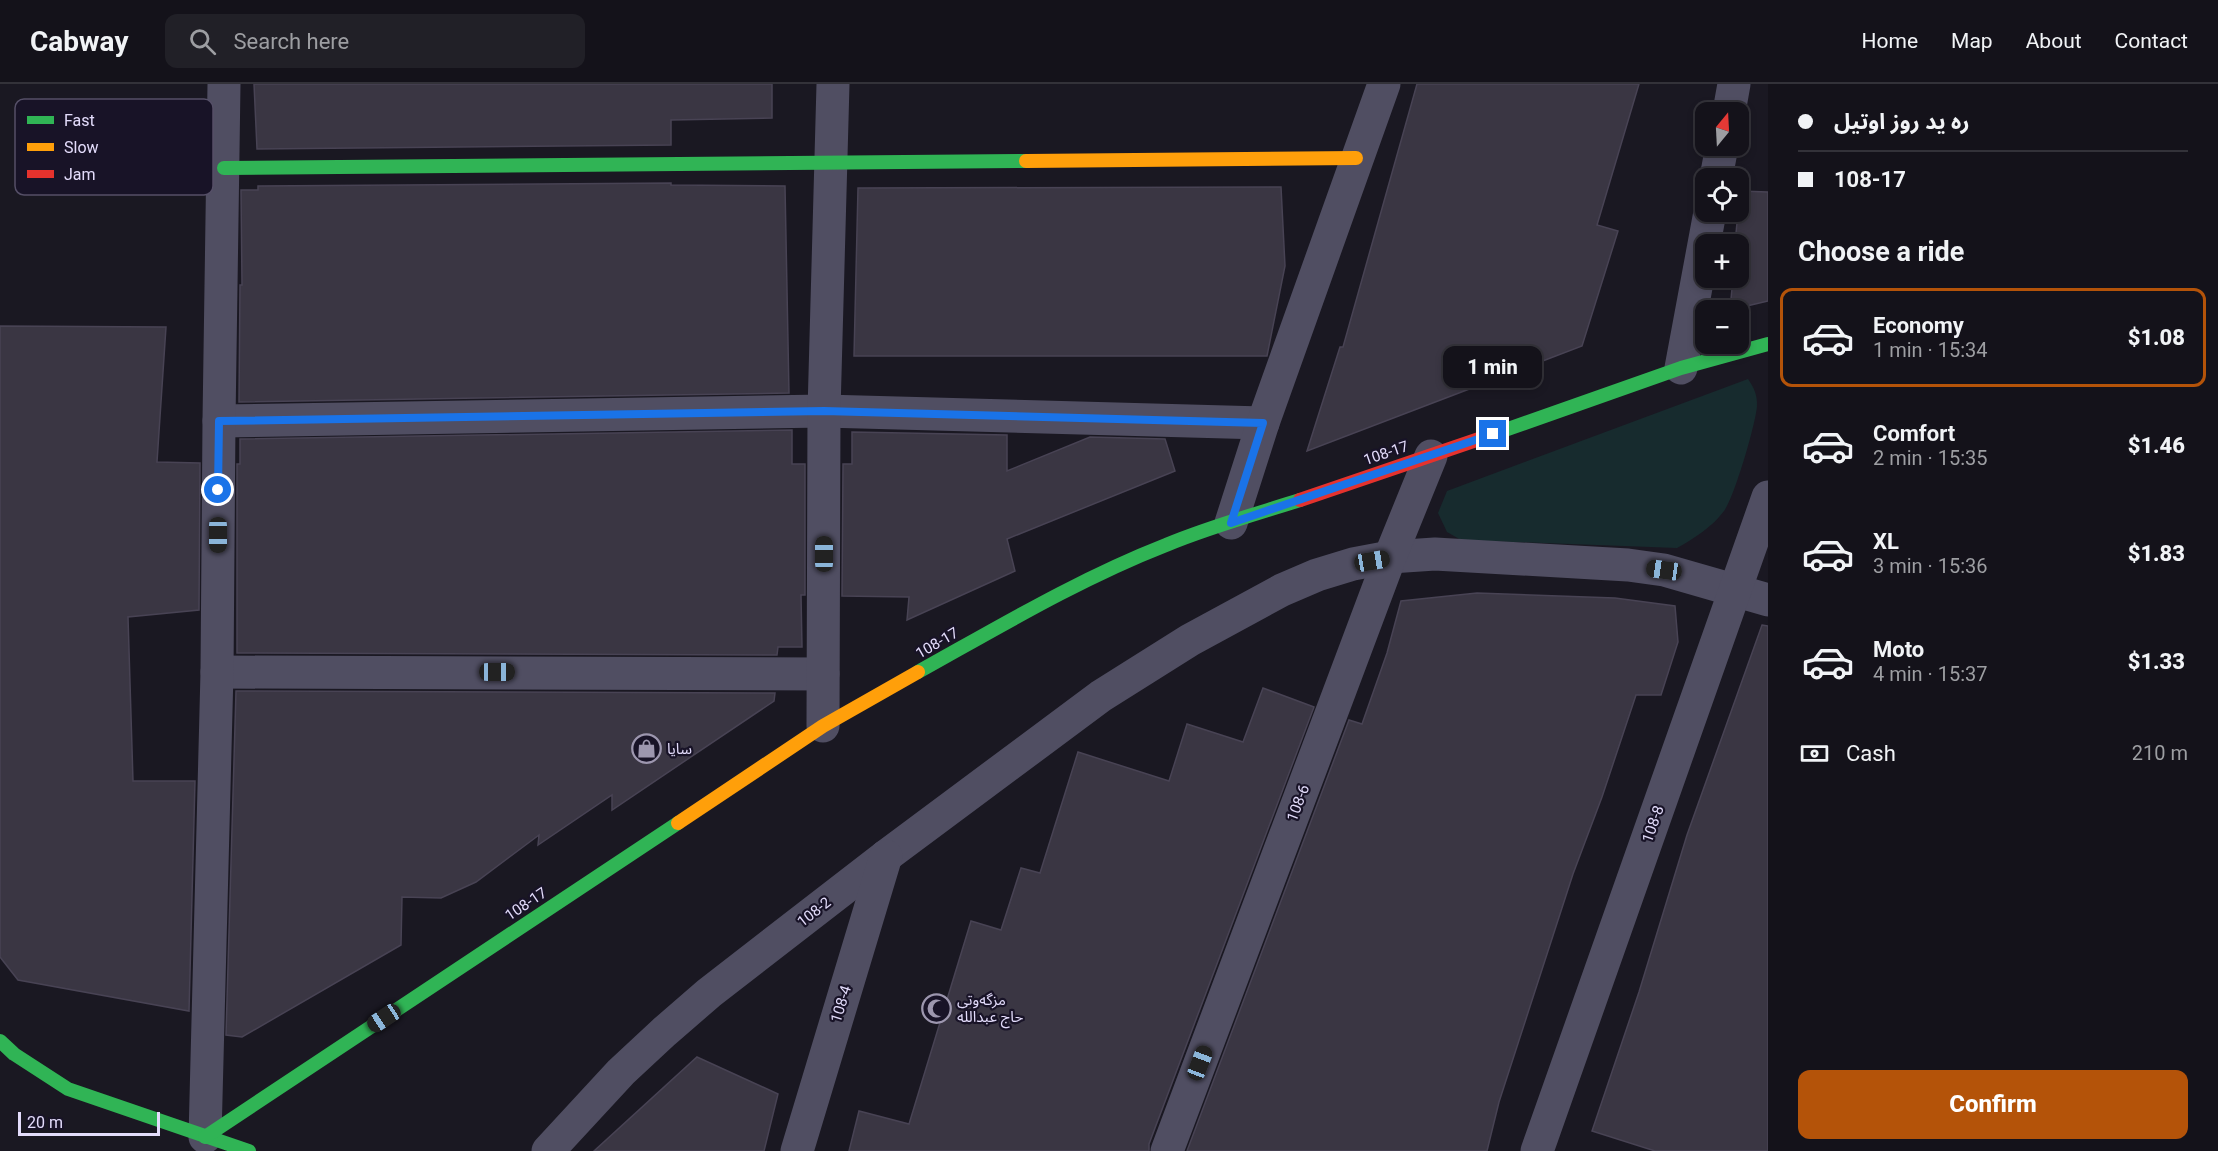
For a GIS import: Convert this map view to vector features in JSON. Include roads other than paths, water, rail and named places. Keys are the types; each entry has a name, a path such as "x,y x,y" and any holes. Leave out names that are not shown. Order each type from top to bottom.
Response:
{"street":[{"path":"205,1137 218,672 224,84"},
{"path":"823,726 824,411 833,84"},
{"path":"1231,523 1263,423 1383,84"},
{"path":"1731,102 1734,84"},
{"path":"224,168 1356,158"},
{"path":"1681,368 1708,222"},
{"name":"108-17","path":"205,1137 823,726 1045,601 1167,544 1431,456 1681,368 1768,344"},
{"path":"219,421 824,411 1263,423"},
{"name":"108-6","path":"1167,1151 1390,557 1431,456"},
{"name":"108-8","path":"1537,1151 1768,497"},
{"name":"108-2","path":"548,1151 621,1072 664,1032 709,993 886,856 1101,696 1190,640 1282,590 1317,575 1353,564 1390,557 1435,554 1628,565 1664,570 1768,600"},
{"path":"218,672 824,674"},
{"name":"108-4","path":"797,1151 886,856"},
{"path":"0,1041 14,1054 68,1089 249,1151"}],"place":[{"name":"سايا","path":"646,749"},
{"name":"مزگەوتی حاج عبدالله","path":"936,1009"}]}
